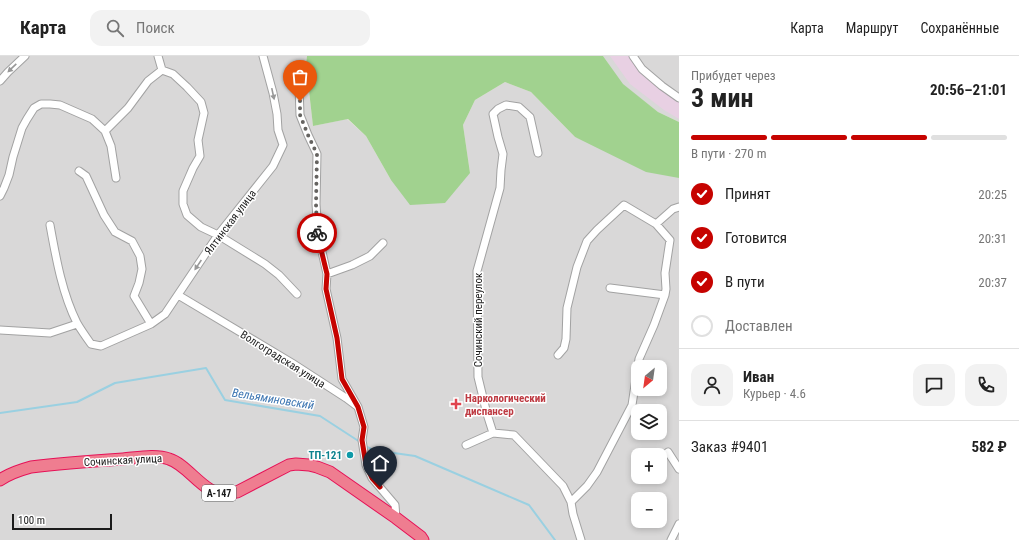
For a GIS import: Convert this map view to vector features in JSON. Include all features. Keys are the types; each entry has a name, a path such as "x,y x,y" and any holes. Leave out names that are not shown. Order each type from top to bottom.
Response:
{"highway":[{"name":"Сочинская улица","path":"0,480 17,470 31,467 147,457 167,458 180,464 200,483 209,489 223,494 228,494 237,492 289,465 309,465 330,472 396,518 423,540"}],"street":[{"path":"0,80 25,56"},
{"path":"158,56 162,70"},
{"name":"Ялтинская улица","path":"77,324 91,344 101,346 151,324 165,314 218,235 273,166 283,145 278,130 273,93 262,56"},
{"path":"633,56 642,69 679,98"},
{"path":"295,66 299,86 300,115 317,154 316,204 318,234 327,274 326,289 337,338 342,379 358,407 364,427 362,440 366,465 372,478 396,505 396,518"},
{"path":"105,132 128,108 148,81 162,70"},
{"path":"162,70 173,74 187,87 200,102 204,113 198,140 200,156 193,168 184,191 183,204 187,215 201,227 242,249 279,275 298,294"},
{"path":"0,196 9,175 22,128 34,108 41,104 60,105 92,119 105,132 111,146 116,178"},
{"name":"Сочинский переулок","path":"494,433 487,414 478,377 476,271 500,188 503,154 494,114 498,109 506,105 519,107 530,117 538,152"},
{"path":"80,171 86,176 104,215 115,232 132,241 140,256 142,269 134,296 151,324"},
{"path":"558,355 564,348 566,339 567,308 577,267 587,241 596,230 624,205 656,224 670,240 665,273 665,295 639,359 632,406 597,472 587,486 571,502"},
{"path":"656,224 673,209 679,207"},
{"path":"0,330 50,333 77,324 65,293 50,225"},
{"path":"327,274 352,265 370,256 383,244"},
{"path":"610,288 665,295"},
{"name":"Волгоградская улица","path":"178,295 292,363 358,407"},
{"path":"466,445 494,433 514,435 563,486 571,502 580,540"},
{"path":"668,452 679,469"},
{"path":"671,540 679,524"}],"shaded area":[{"path":"0,56 307,56 306,64 313,126 347,119 366,136 391,180 470,173 463,125 475,100 505,82 531,92 575,137 679,178 679,540 0,540"},
{"path":"603,56 679,56 679,122 658,112 622,84"},
{"path":"610,56 631,56 679,99 679,119 664,110 630,84"}],"green space":[{"path":"307,56 603,56 623,84 658,112 679,122 679,178 646,172 575,137 531,92 505,82 475,100 463,125 470,173 445,203 410,205 391,180 366,136 348,119 313,126 306,64"}],"waterway":[{"name":"Вельяминовский","path":"0,413 77,402 115,383 206,368 225,400 320,416 360,442"},
{"name":"Вельяминовский","path":"366,446 373,450 415,456 529,505 555,540"}],"way so far":[{"path":"300,101 300,115 317,154 317,233"}],"place":[{"name":"Наркологический диспансер","path":"456,404"},
{"name":"ТП-121","path":"350,455"}],"route":[{"path":"317,233 327,274 326,289 337,338 342,379 358,407 364,427 362,440 366,465 372,478 380,487"}]}
